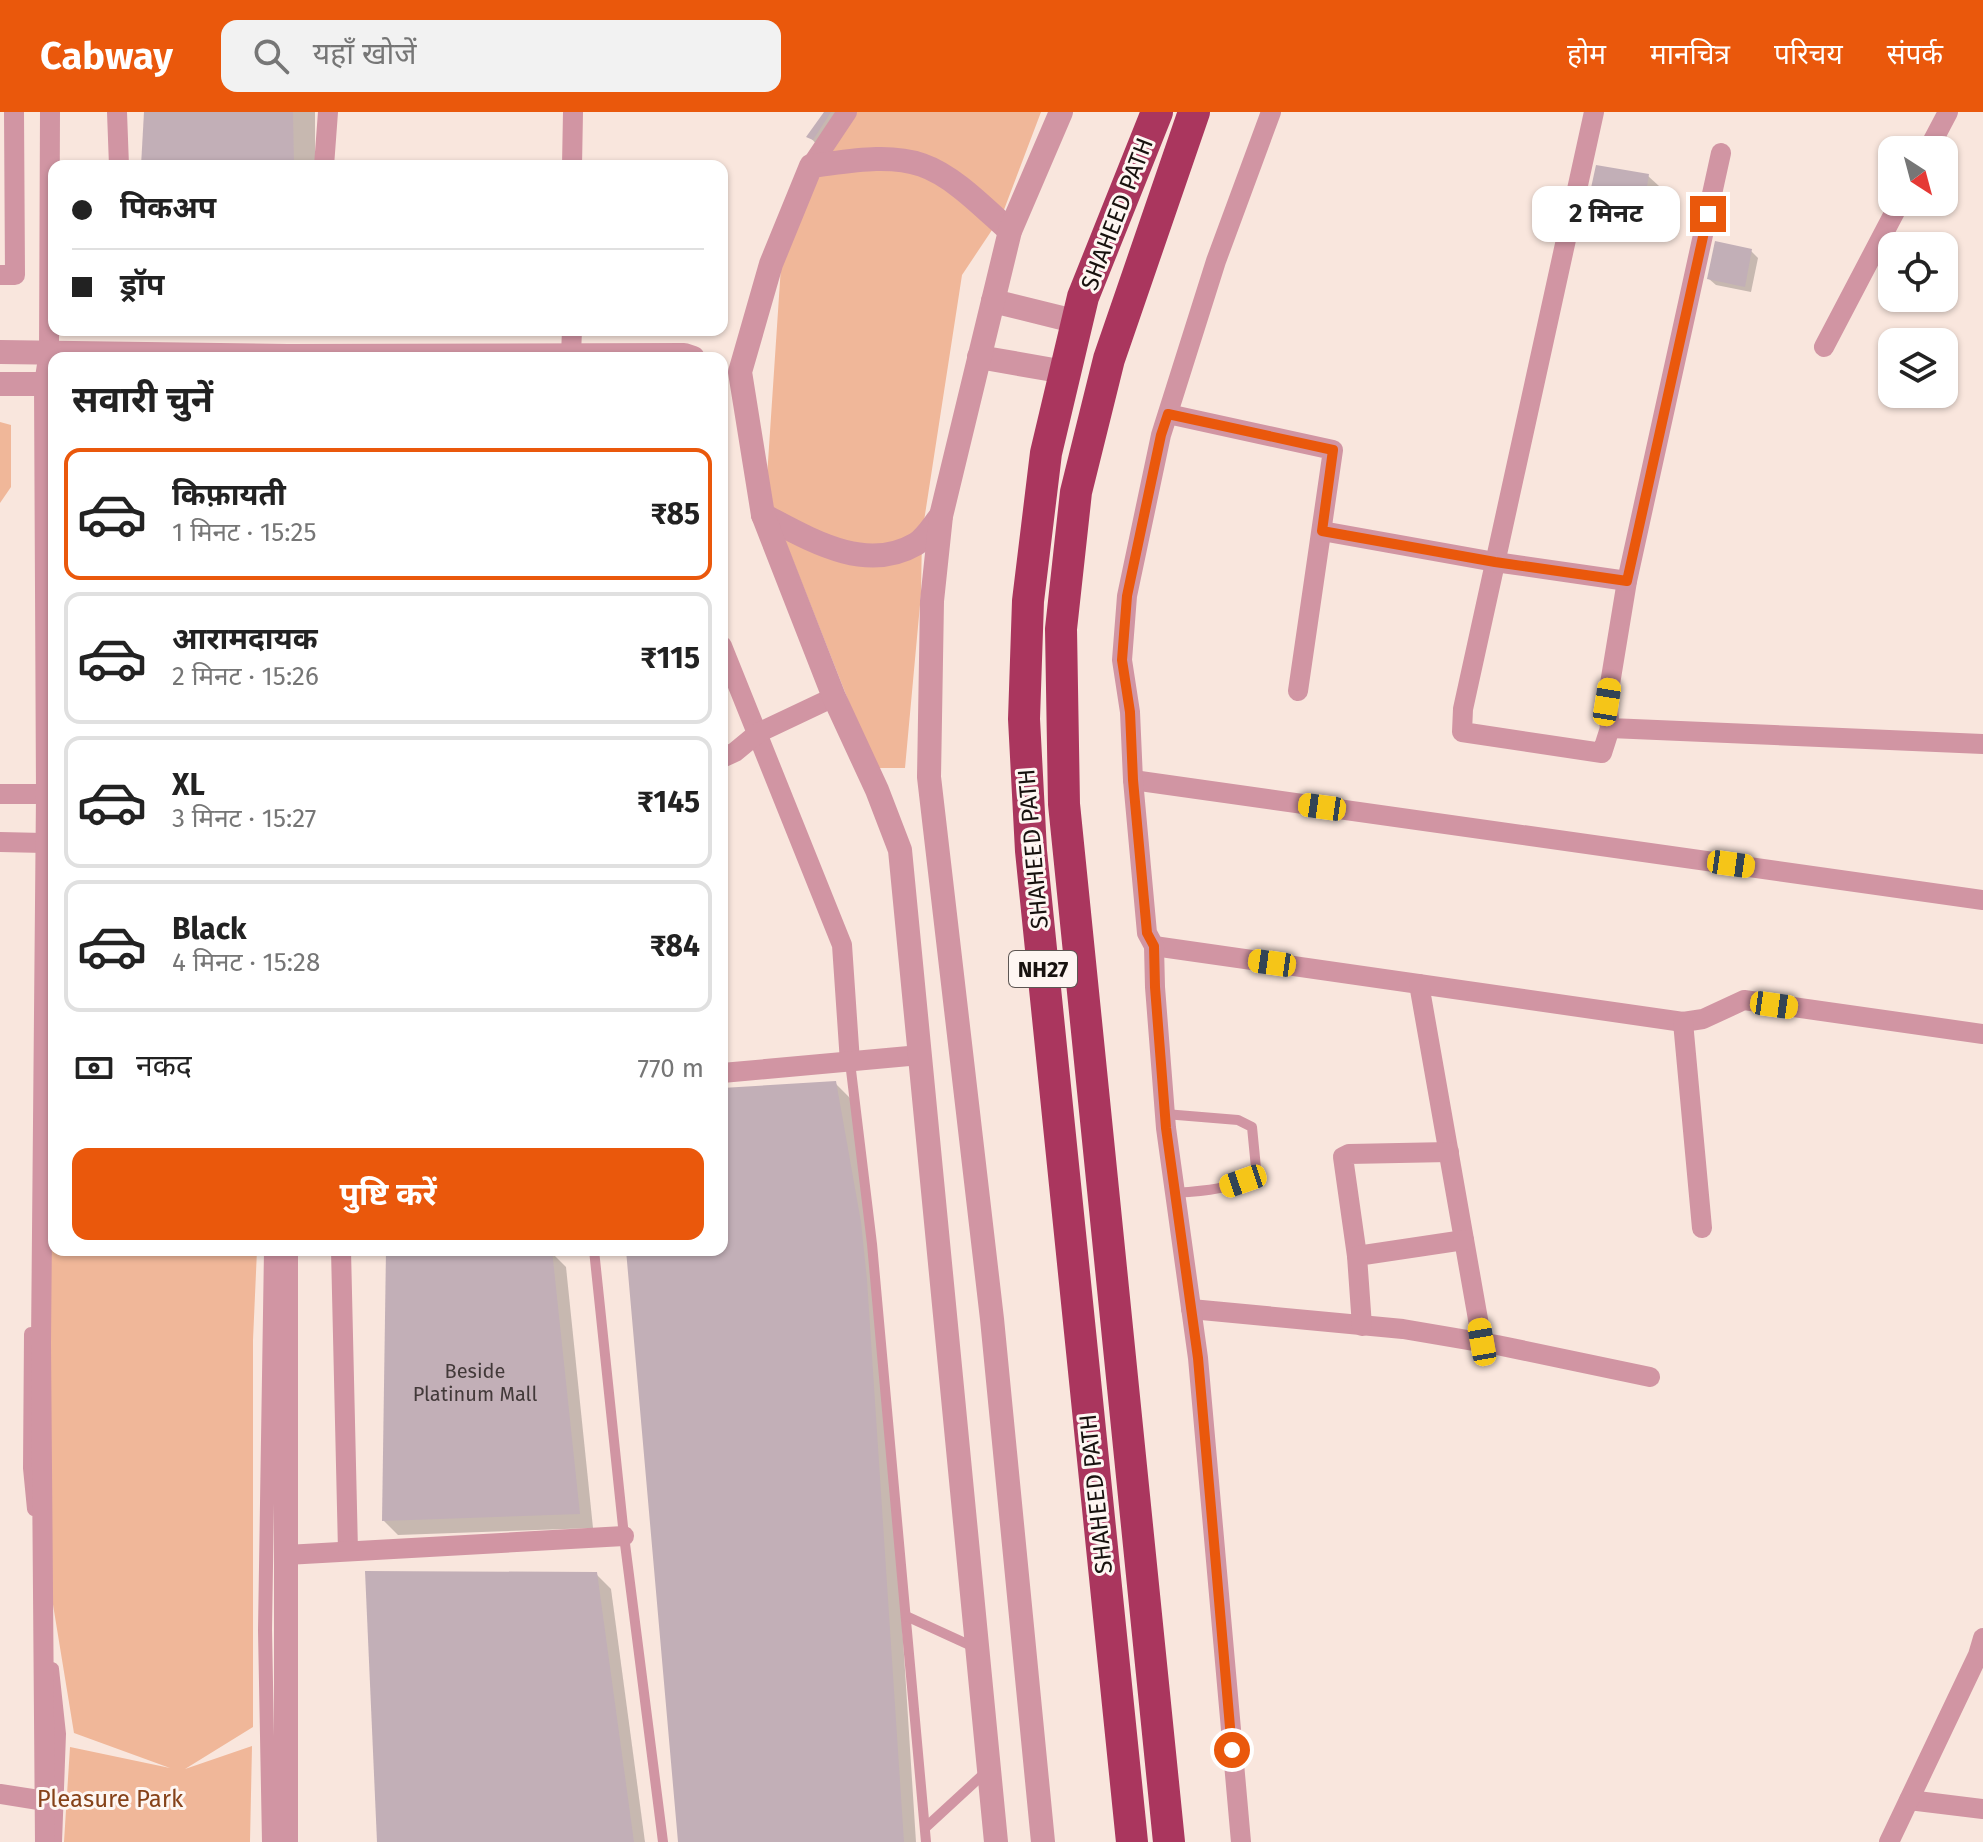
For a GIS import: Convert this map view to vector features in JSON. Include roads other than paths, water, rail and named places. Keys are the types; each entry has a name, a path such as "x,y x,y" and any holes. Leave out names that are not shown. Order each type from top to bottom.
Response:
{"highway":[{"name":"SHAHEED PATH","path":"1132,1842 1031,851 1024,719 1028,601 1046,453 1083,297 1157,112"},
{"name":"SHAHEED PATH","path":"1169,1842 1064,804 1061,629 1076,492 1106,374 1194,112"}],"street":[{"path":"0,275 15,275 14,112"},
{"path":"50,112 50,160"},
{"path":"117,112 119,160"},
{"path":"324,160 328,112"},
{"path":"572,160 573,112"},
{"path":"847,112 811,166 728,372 763,515 834,697 877,790 900,850 996,1842"},
{"path":"1043,1842 992,1319 929,777 932,601 941,516 1010,231 1061,112"},
{"path":"1241,1842 1198,1358 1165,1114 1154,946 1147,933 1130,712 1122,660 1127,596 1143,512 1168,414 1216,261 1271,112"},
{"path":"1594,112 1463,709 1462,732 1602,753 1610,728 1607,702 1627,581 1721,153"},
{"path":"1935,136 1948,112"},
{"path":"811,166 890,159 922,165 963,189 1010,231"},
{"path":"1824,347 1893,216"},
{"path":"993,301 1078,322"},
{"path":"0,352 49,352 49,336"},
{"path":"979,357 1065,372"},
{"path":"0,384 48,384"},
{"path":"1168,414 1333,450 1298,691"},
{"path":"48,472 36,552 38,852 30,1468 59,1734 55,1842"},
{"path":"763,515 816,543 864,556 889,555 918,543 941,516"},
{"path":"45,1842 41,1343 48,521"},
{"path":"1322,531 1495,562 1627,581"},
{"path":"728,660 842,945 850,1062"},
{"path":"728,755 758,733 834,697"},
{"path":"1610,728 1983,744"},
{"path":"1133,780 1983,900"},
{"path":"0,794 46,794"},
{"path":"0,842 44,843"},
{"path":"1154,946 1683,1022 1703,1019 1744,1000 1983,1034"},
{"path":"1419,984 1482,1342"},
{"path":"1683,1022 1702,1228"},
{"path":"728,1072 920,1055"},
{"path":"1362,1326 1357,1256 1343,1157 1349,1154 1449,1152"},
{"path":"1357,1256 1464,1240"},
{"path":"269,1842 265,1630 271,1256"},
{"path":"286,1256 286,1842"},
{"path":"341,1256 348,1551"},
{"path":"1191,1309 1403,1329 1650,1377"},
{"path":"286,1555 624,1536"},
{"path":"1889,1842 1978,1655 1983,1638"},
{"path":"0,1794 45,1801"},
{"path":"1909,1800 1983,1809"}],"lane":[{"path":"850,1062 872,1244 926,1842"},
{"path":"1165,1114 1238,1120 1252,1127 1255,1138 1256,1168 1243,1181 1223,1188 1175,1193"},
{"path":"595,1256 624,1536 663,1842"},
{"path":"906,1616 978,1649"},
{"path":"925,1828 989,1768"}],"park label":[{"name":"Pleasure Park","path":"110,1799"}]}
